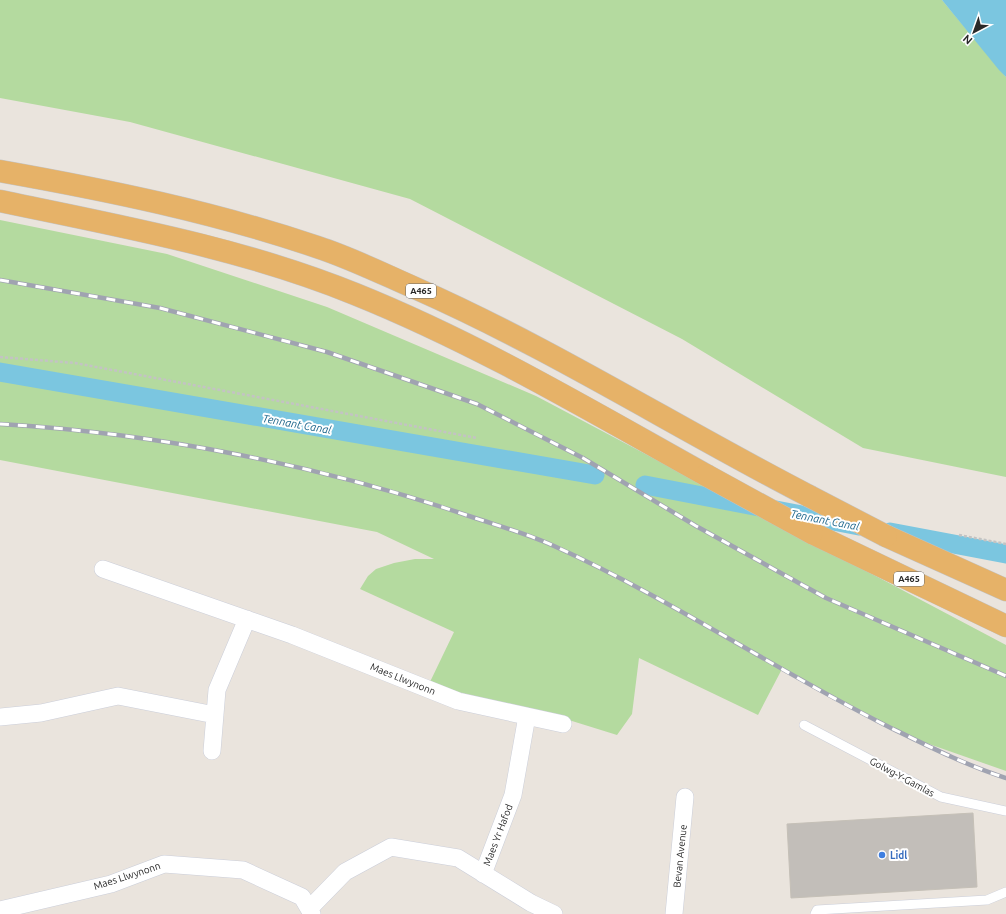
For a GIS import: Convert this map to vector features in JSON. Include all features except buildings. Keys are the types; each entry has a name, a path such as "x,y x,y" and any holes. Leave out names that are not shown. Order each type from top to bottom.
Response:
{"highway":[{"name":"A465","path":"0,171 82,185 216,216 318,248 366,266 468,312 615,389 809,496 886,536 1006,590"},
{"name":"A465","path":"0,201 120,226 256,260 354,293 431,327 512,368 812,533 1006,626"}],"street":[{"name":"Maes Llwynonn","path":"103,569 292,635 458,701 563,724"},
{"path":"212,751 217,690 247,619"},
{"path":"0,718 41,713 118,696 215,715"},
{"name":"Maes Yr Hafod","path":"311,911 345,872 391,847 458,858 483,874 513,795 526,716"},
{"name":"Bevan Avenue","path":"674,914 685,797"},
{"name":"Maes Llwynonn","path":"0,910 111,884 164,864 243,870 302,897 311,911"},
{"path":"483,874 531,903 554,914"}],"lane":[{"name":"Golwg-Y-Gamlas","path":"804,725 941,797 1006,811"},
{"path":"815,914 816,910 987,900 1006,892"}],"path":[{"path":"0,357 75,363 478,438"},
{"path":"959,535 1006,544"}],"green space":[{"path":"0,0 942,0 1006,77 1006,477 863,448 682,339 410,199 130,122 0,98"},
{"path":"0,220 167,254 327,307 536,396 1006,645 1006,771 909,737 782,669 758,715 639,658 632,714 617,735 572,721 502,708 429,684 454,632 360,589 368,576 376,569 394,563 415,559 434,559 377,532 0,460"}],"water":[{"path":"942,0 1006,0 1006,77 999,70"}],"waterway":[{"name":"Tennant Canal","path":"0,372 595,475"},
{"name":"Tennant Canal","path":"645,485 859,526"},
{"name":"Tennant Canal","path":"890,532 1006,554"}],"railway":[{"path":"0,280 160,308 327,352 477,404 583,458 696,526 826,598 1006,676"},
{"path":"0,424 59,428 119,435 239,455 358,482 524,534 597,566 639,588 803,681 887,726 961,761 1006,778"}],"place":[{"name":"Lidl","path":"882,855"}]}
